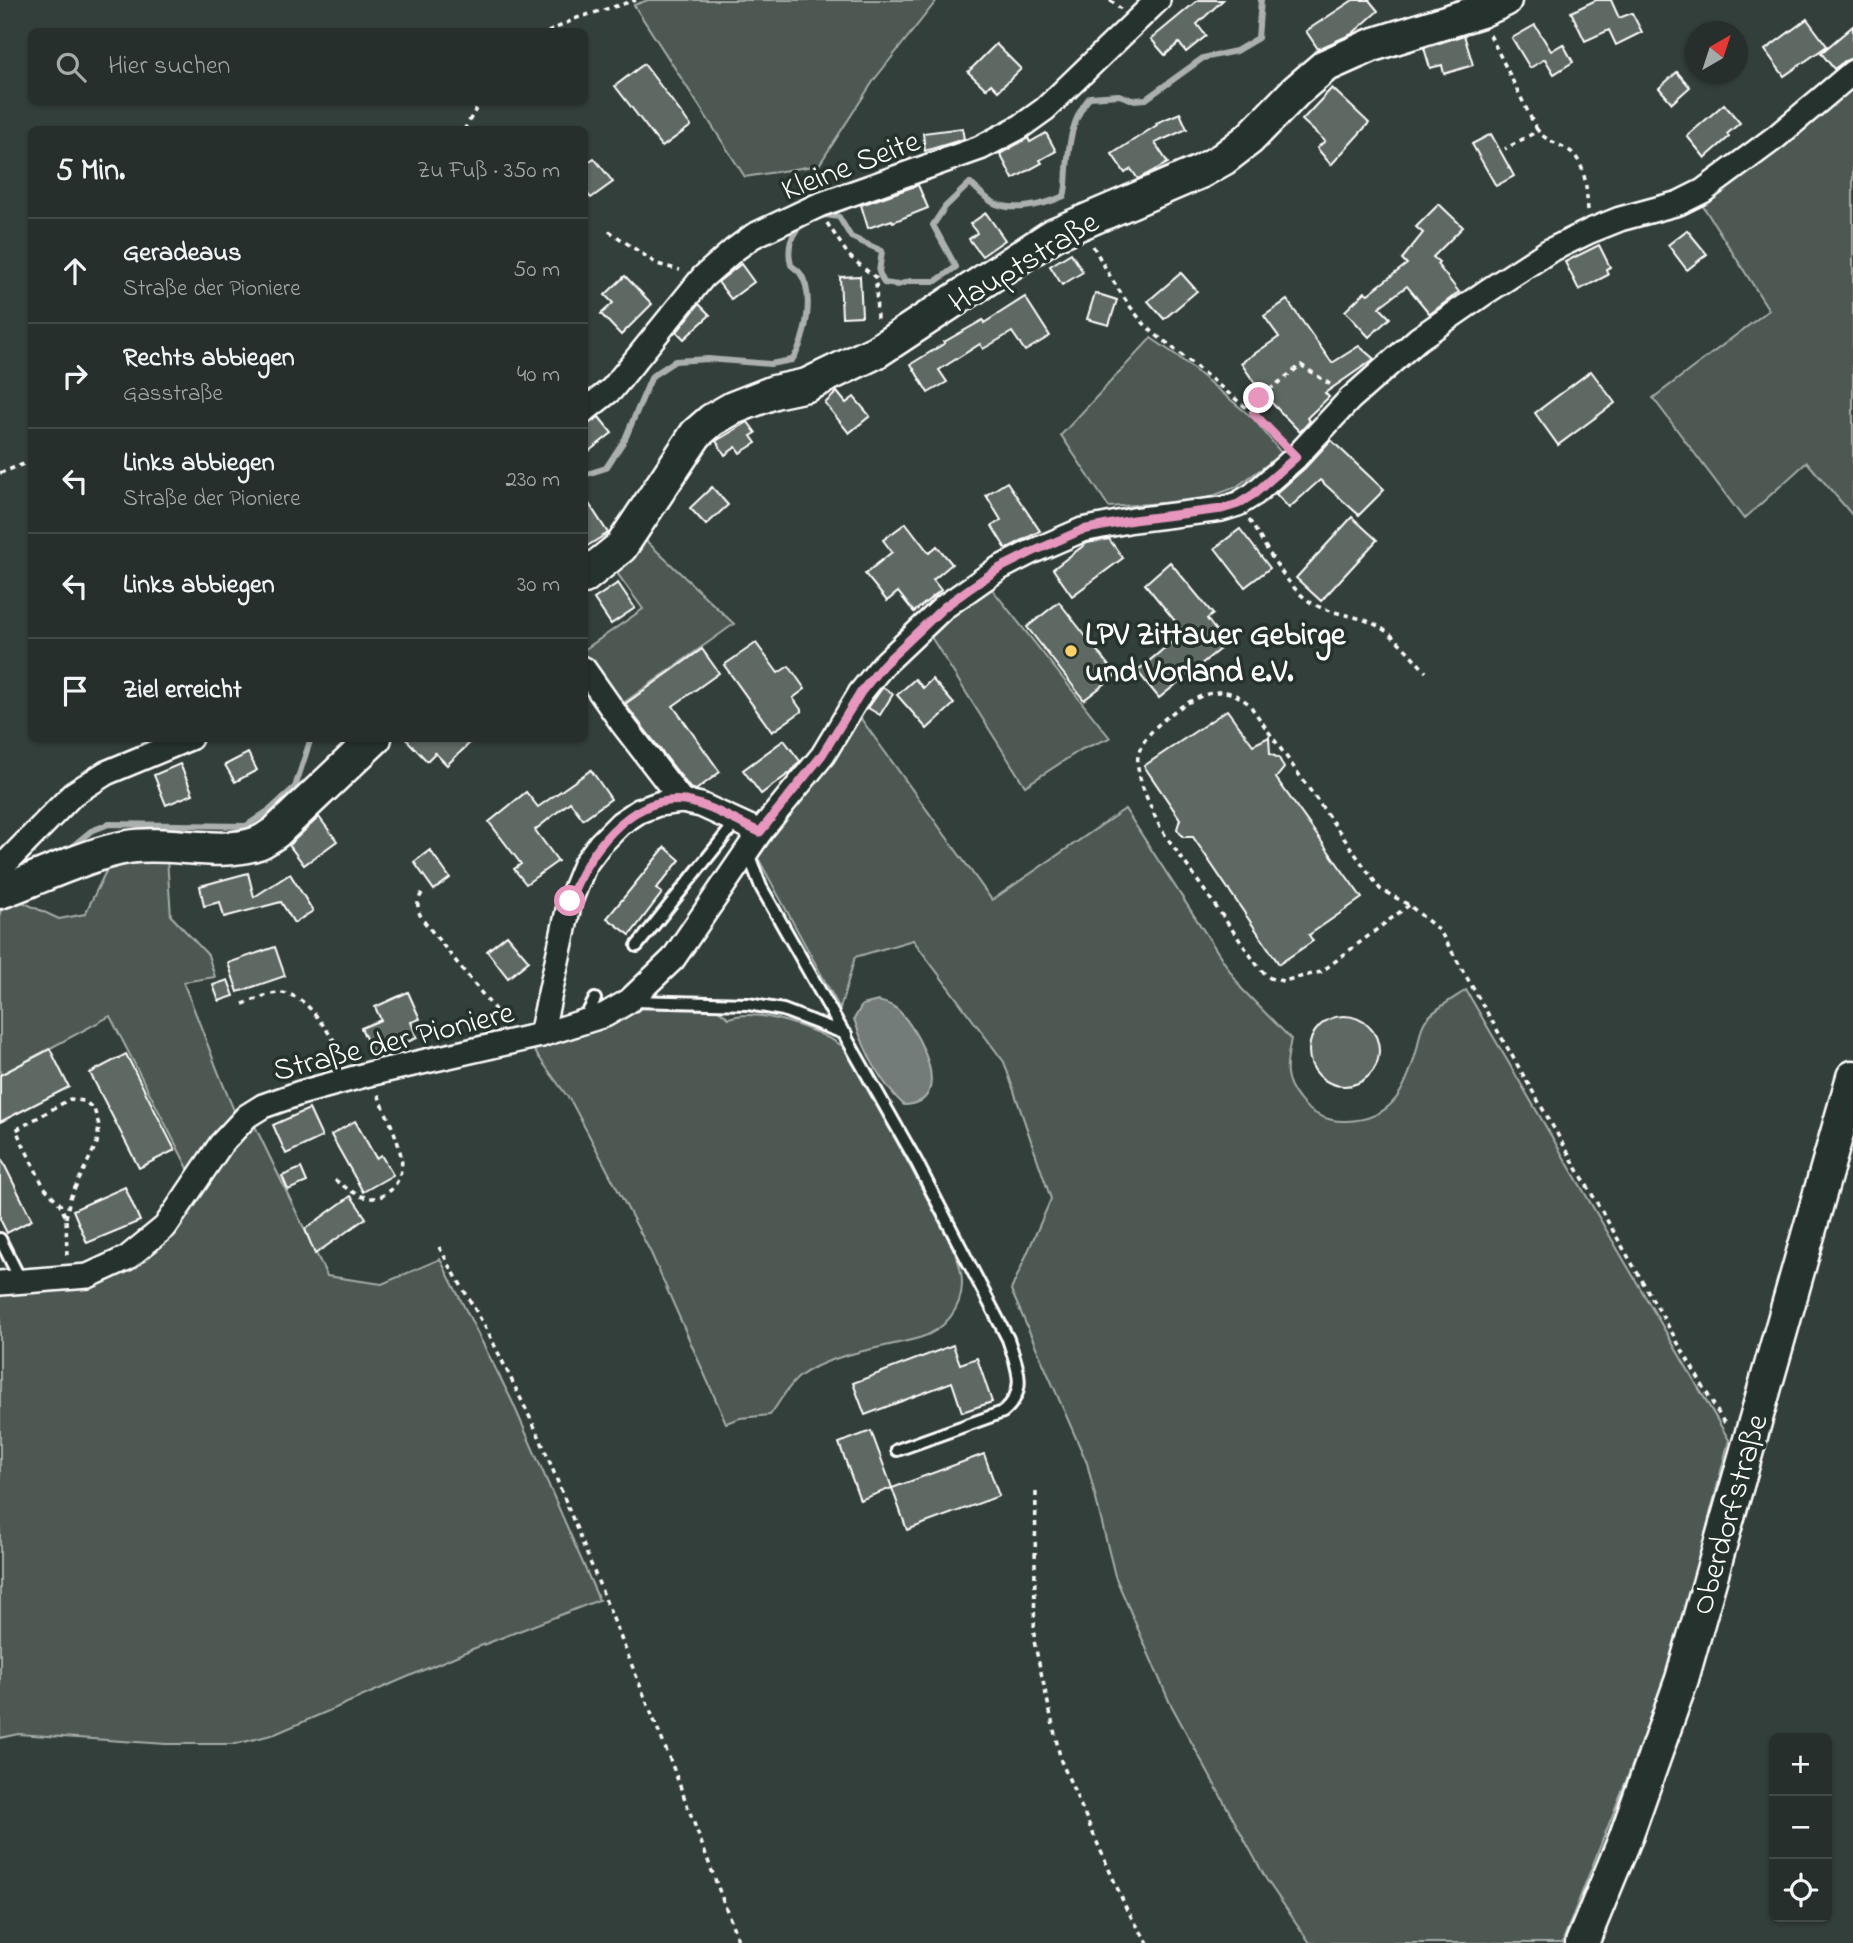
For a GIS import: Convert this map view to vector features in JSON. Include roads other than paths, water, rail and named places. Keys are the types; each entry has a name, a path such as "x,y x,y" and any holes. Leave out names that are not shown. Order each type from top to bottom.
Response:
{"street":[{"name":"Kleine Seite","path":"588,408 612,389 704,277 725,257 754,236 819,205 957,157 1020,127 1045,109 1158,0"},
{"name":"Hauptstraße","path":"588,574 621,547 696,434 712,420 733,408 774,392 807,385 876,352 1055,234 1200,172 1223,159 1249,139 1325,66 1372,45 1493,6"},
{"name":"Straße der Pioniere","path":"11,1282 88,1276 127,1258 165,1227 221,1144 247,1116 282,1098 369,1074 530,1038 605,1016 629,1001 673,959 754,841 822,755 861,692 883,665 944,607 1019,558 1082,530 1133,520 1222,509 1238,504 1254,494 1296,457 1350,399 1419,340 1486,292 1549,251 1590,231 1620,219 1679,202 1703,191 1776,137 1853,72"},
{"path":"588,675 682,801 701,805 736,822 754,841"},
{"path":"0,869 72,794 106,774 181,742"},
{"path":"0,892 126,847 152,844 224,848 260,843 276,832 370,742"},
{"name":"Straße der Pioniere","path":"530,1038 570,901 585,864 621,823 639,811 658,804 682,801"},
{"name":"Oberdorfstraße","path":"1582,1943 1625,1839 1682,1679 1853,1077"}],"lane":[{"path":"637,946 736,822"},
{"path":"754,841 761,887 916,1161 1008,1339 1019,1383 1018,1395 1003,1412 897,1450"},
{"path":"583,1022 595,999"},
{"path":"629,1001 748,1004 783,1010 846,1034"},
{"path":"0,1239 11,1282"}],"waterway":[{"path":"818,217 839,217 851,237 882,251 879,272 884,283 898,285 910,281 936,281 956,267 933,225 945,207 970,183 992,202 1009,207 1038,205 1064,196 1072,131 1079,113 1090,97 1119,95 1133,100 1146,99 1203,58 1236,51 1258,38 1261,0"},
{"path":"588,474 606,468 625,439 652,376 675,361 708,359 770,364 792,360 805,330 808,305 805,282 791,265 789,253 793,236 805,223"},
{"path":"75,844 91,831 109,824 246,826 271,809 295,787 310,742"},
{"path":"0,909 42,891"}],"place":[{"name":"LPV Zittauer Gebirge und Vorland e.V.","path":"1071,651"}]}
